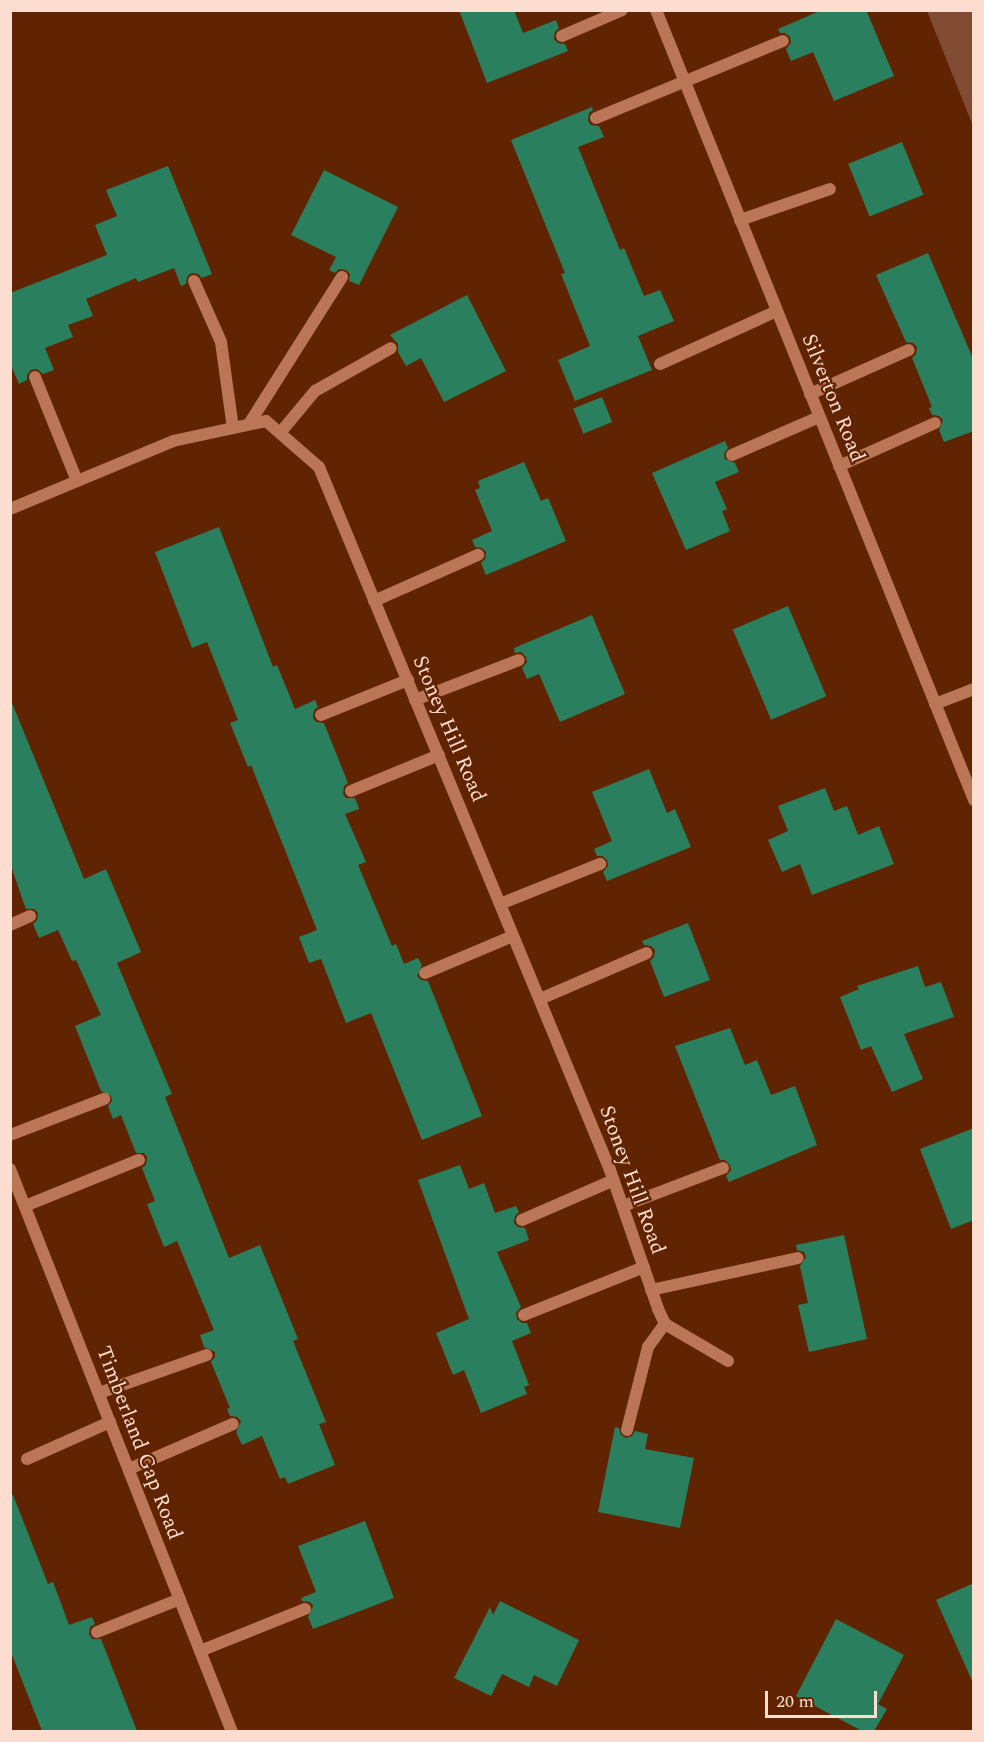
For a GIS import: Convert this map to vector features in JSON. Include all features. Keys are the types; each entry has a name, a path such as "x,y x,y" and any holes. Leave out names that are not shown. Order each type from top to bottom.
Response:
{"street":[{"path":"562,36 622,10"},
{"name":"Silverton Road","path":"656,10 974,800"},
{"path":"596,118 783,41"},
{"path":"740,220 830,189"},
{"path":"249,424 342,277"},
{"path":"194,281 222,342 233,428"},
{"path":"660,364 777,311"},
{"path":"279,433 315,391 391,348"},
{"path":"810,394 909,350"},
{"path":"35,377 77,481"},
{"path":"732,455 819,417"},
{"name":"Stoney Hill Road","path":"10,509 172,441 266,421 319,467 614,1180 651,1290 665,1324"},
{"path":"839,466 935,423"},
{"path":"374,601 478,555"},
{"path":"415,700 519,660"},
{"path":"321,715 408,680"},
{"path":"935,704 974,688"},
{"path":"351,791 439,755"},
{"path":"500,904 600,864"},
{"path":"10,925 30,916"},
{"path":"425,973 513,936"},
{"path":"540,999 647,953"},
{"path":"10,1135 104,1099"},
{"path":"25,1206 138,1160"},
{"name":"Timberland Gap Road","path":"10,1168 232,1731"},
{"path":"623,1206 723,1168"},
{"path":"522,1220 614,1180"},
{"path":"651,1290 798,1258"},
{"path":"524,1315 644,1267"},
{"path":"627,1430 648,1347 665,1324 728,1361"},
{"path":"99,1393 207,1355"},
{"path":"27,1459 110,1422"},
{"path":"129,1469 233,1424"},
{"path":"97,1632 180,1599"},
{"path":"200,1651 305,1609"}],"shaded area":[{"path":"927,11 973,11 973,126"}],"building":[{"path":"459,10 514,10 523,33 556,20 559,28 555,32 554,39 558,43 565,44 568,51 487,83"},
{"path":"822,10 866,10 894,76 834,101 813,52 791,61 786,49 791,43 790,37 785,33 780,33 778,29"},
{"path":"592,107 588,121 591,125 599,126 604,137 578,147 620,250 624,248 644,296 660,290 674,321 638,336 652,370 575,401 558,360 590,346 561,274 565,273 511,140"},
{"path":"902,142 923,195 870,217 848,164"},
{"path":"168,166 212,274 202,278 198,274 191,273 187,277 186,284 181,286 174,268 138,282 136,278 86,299 93,316 68,325 73,337 45,348 54,370 43,374 37,369 31,370 27,375 27,380 19,384 10,363 10,293 107,255 95,225 117,216 106,190"},
{"path":"324,170 398,207 359,285 349,281 350,274 346,270 339,269 335,273 329,270 336,257 291,235"},
{"path":"928,253 974,361 974,431 944,442 939,430 943,420 939,416 932,415 929,408 932,407 912,358 916,354 917,347 913,343 906,342 876,275"},
{"path":"467,295 506,371 444,402 421,358 406,366 398,352 398,344 390,335"},
{"path":"602,397 612,422 583,434 573,409"},
{"path":"725,441 728,448 724,454 725,459 735,463 739,472 715,482 727,509 722,511 730,531 686,550 652,473"},
{"path":"524,462 541,501 548,498 566,541 486,575 481,563 485,559 486,552 482,548 475,547 472,540 492,531 475,490 480,488 478,481"},
{"path":"219,527 273,667 277,665 295,709 315,700 318,707 314,710 313,718 316,722 324,723 348,783 344,786 343,794 346,798 355,798 359,809 345,814 366,862 358,865 392,946 396,944 404,964 418,958 422,965 417,976 421,980 428,981 482,1116 422,1140 371,1013 346,1023 321,959 309,963 299,937 317,930 251,765 248,767 230,723 238,720 207,642 192,648 155,552"},
{"path":"788,606 826,696 771,720 733,629"},
{"path":"592,615 625,694 560,722 539,674 527,679 522,668 527,662 526,657 521,652 515,653 514,648"},
{"path":"10,698 84,879 106,869 141,952 117,963 172,1094 165,1097 229,1258 260,1245 298,1339 293,1341 326,1422 319,1424 335,1465 288,1484 285,1477 280,1479 262,1436 242,1445 236,1432 241,1421 237,1417 230,1416 227,1409 230,1408 211,1362 215,1357 215,1352 204,1347 200,1335 214,1330 177,1241 164,1247 147,1204 155,1201 142,1168 146,1165 147,1157 144,1153 136,1153 121,1115 113,1119 108,1106 112,1101 111,1096 101,1091 75,1026 101,1015 76,960 72,961 58,930 39,938 33,924 37,920 38,913 34,909 26,909 24,904 10,863"},
{"path":"649,769 667,813 675,809 691,847 607,881 603,872 608,866 607,860 602,856 597,856 594,849 612,841 592,792"},
{"path":"825,788 834,811 847,806 858,835 879,826 894,864 812,895 800,864 782,872 768,840 788,831 778,806"},
{"path":"688,923 710,980 664,997 650,961 654,957 655,950 651,946 644,945 642,941"},
{"path":"918,966 925,987 941,982 954,1017 904,1034 923,1079 892,1092 871,1046 861,1050 840,997 859,989 857,986"},
{"path":"730,1028 745,1065 757,1060 771,1095 795,1086 817,1145 729,1182 726,1176 731,1170 730,1165 725,1160 720,1160 675,1046"},
{"path":"974,1128 974,1220 951,1229 920,1149"},
{"path":"460,1165 469,1189 484,1183 495,1213 516,1206 519,1212 515,1216 514,1223 518,1227 525,1228 529,1240 497,1252 521,1307 516,1313 517,1319 522,1323 527,1323 531,1333 512,1341 529,1385 524,1387 527,1394 481,1413 464,1370 453,1375 436,1333 469,1319 418,1180"},
{"path":"844,1235 867,1339 809,1352 798,1305 808,1303 800,1266 806,1257 804,1252 797,1250 796,1245"},
{"path":"615,1427 619,1428 621,1435 626,1438 632,1436 635,1431 648,1434 645,1449 694,1458 680,1528 598,1512"},
{"path":"10,1495 13,1495 48,1584 53,1582 69,1625 92,1617 95,1624 90,1627 89,1634 92,1639 101,1639 137,1731 42,1731 10,1650"},
{"path":"365,1521 394,1598 313,1629 308,1617 313,1606 310,1602 302,1601 301,1598 316,1592 298,1546"},
{"path":"974,1583 974,1685 936,1600"},
{"path":"500,1601 579,1640 557,1686 534,1675 529,1687 502,1674 491,1696 454,1678 490,1607 493,1615"},
{"path":"836,1619 904,1655 878,1704 887,1709 874,1731 862,1731 796,1696"}]}
